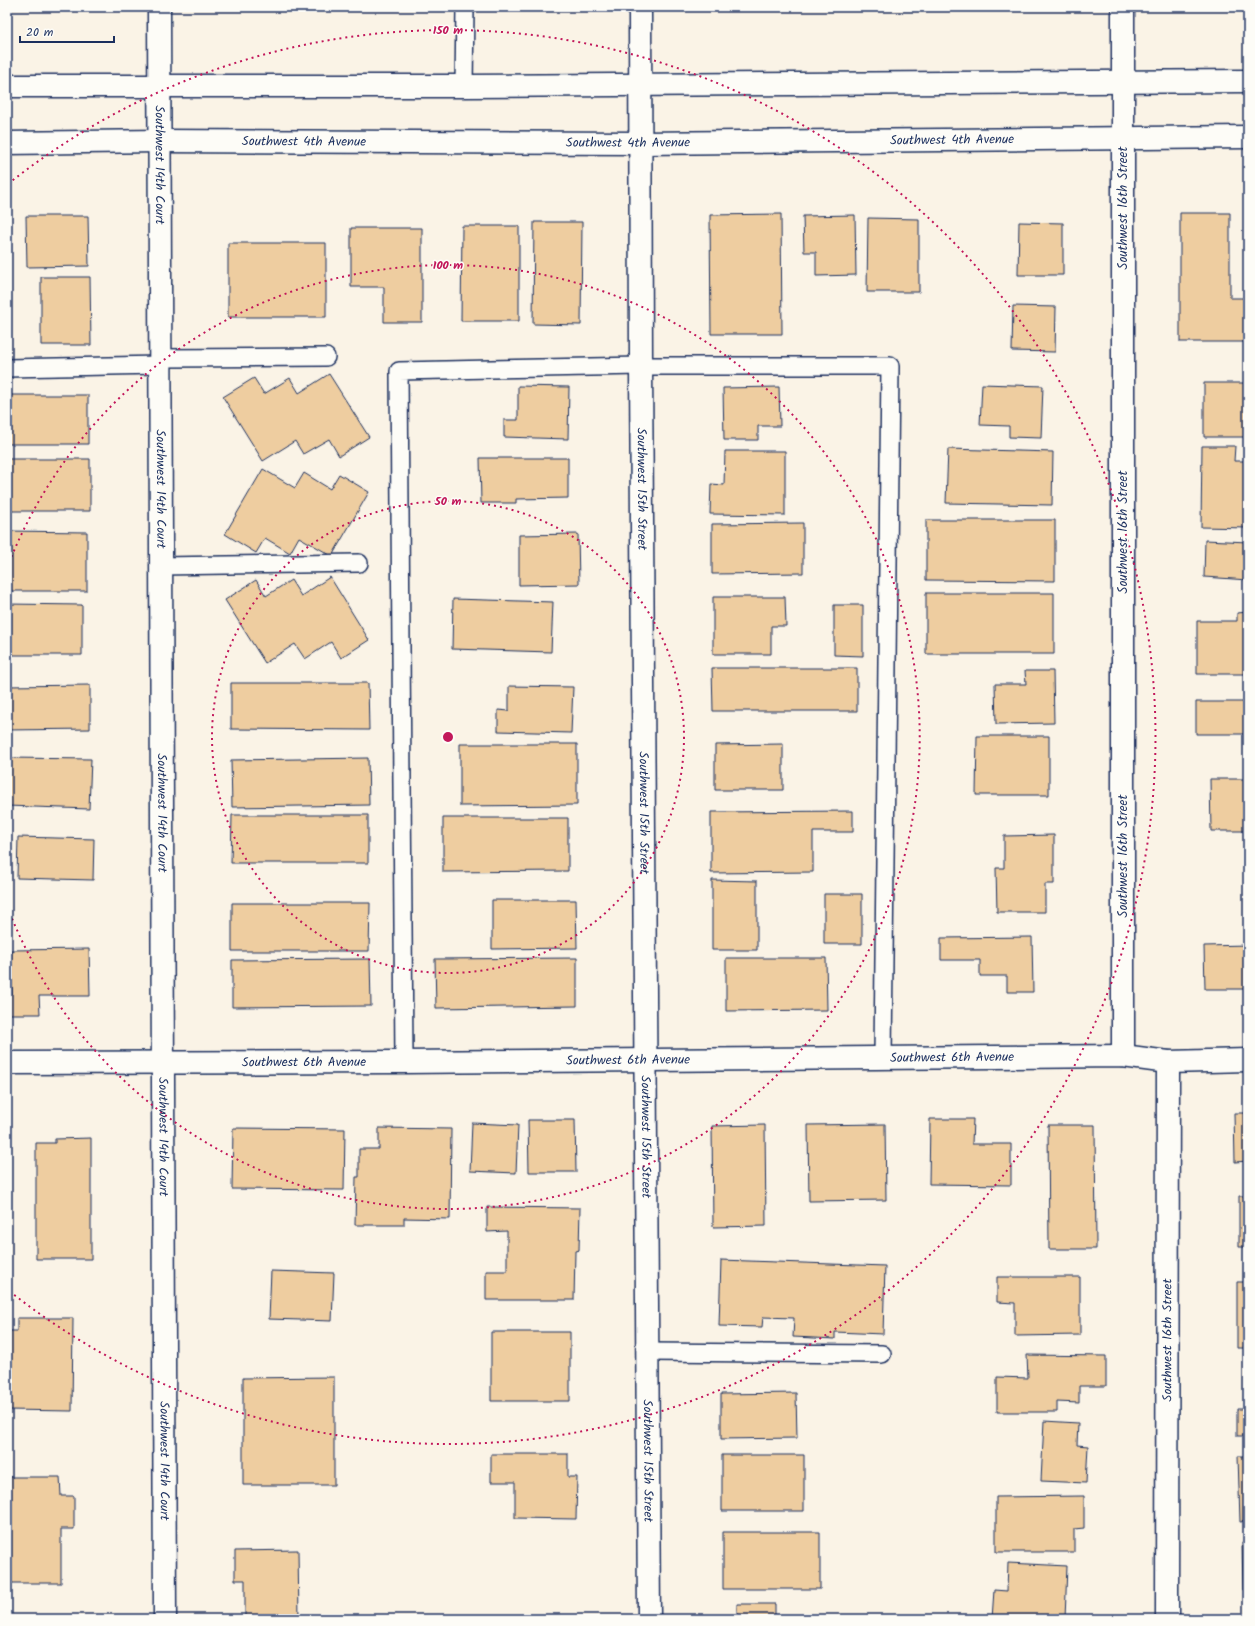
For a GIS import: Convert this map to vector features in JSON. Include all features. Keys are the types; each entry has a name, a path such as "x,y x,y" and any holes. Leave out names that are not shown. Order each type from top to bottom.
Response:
{"street":[{"name":"Southwest 14th Court","path":"159,7 165,1619"},
{"name":"Southwest 15th Street","path":"640,7 649,1619"},
{"name":"Southwest 16th Street","path":"1122,1056 1123,7"},
{"path":"7,86 464,86 1248,81"},
{"name":"Southwest 4th Avenue","path":"7,143 159,141 641,143 1123,137 1248,137"},
{"name":"Southwest 6th Avenue","path":"7,1063 404,1062 1122,1056 1168,1062 1248,1060"},
{"name":"Southwest 16th Street","path":"1167,1619 1168,1062"}],"lane":[{"path":"464,86 465,7"},
{"path":"7,368 326,357"},
{"path":"404,1062 399,371 641,366 890,366 883,1058"},
{"path":"160,566 360,563"},
{"path":"647,1352 882,1354"}],"building":[{"path":"1180,213 1230,213 1230,298 1248,298 1248,342 1180,342"},
{"path":"781,214 782,334 711,334 710,215"},
{"path":"855,215 856,275 816,276 816,252 804,252 803,216"},
{"path":"26,216 88,216 89,266 27,267"},
{"path":"868,218 919,219 919,292 867,292"},
{"path":"534,222 582,222 581,325 533,324"},
{"path":"1019,222 1063,223 1063,275 1018,275"},
{"path":"462,226 519,226 519,321 461,321"},
{"path":"351,228 422,228 422,322 384,322 384,287 351,287"},
{"path":"228,243 326,243 326,317 228,317"},
{"path":"41,277 90,277 91,345 41,345"},
{"path":"1013,306 1056,307 1055,352 1012,351"},
{"path":"329,374 369,437 339,456 329,439 303,454 295,441 263,461 223,397 254,378 264,394 290,378 299,393"},
{"path":"1204,383 1248,383 1248,437 1204,437"},
{"path":"982,384 1043,386 1041,438 1009,437 1009,426 980,425"},
{"path":"518,386 569,387 568,439 504,437 504,420 518,420"},
{"path":"779,387 780,426 758,426 758,440 724,440 723,388"},
{"path":"7,395 88,395 88,444 7,444"},
{"path":"1202,446 1235,446 1234,461 1248,461 1248,528 1201,527"},
{"path":"948,449 1053,452 1052,505 946,503"},
{"path":"725,451 785,451 785,515 710,514 711,484 724,485"},
{"path":"480,458 568,458 568,498 516,499 516,503 481,503"},
{"path":"7,459 90,459 90,511 7,511"},
{"path":"263,469 295,488 304,473 330,489 339,474 369,492 332,556 299,537 290,553 265,538 256,553 225,534"},
{"path":"926,520 1055,520 1055,581 926,580"},
{"path":"803,523 803,573 712,574 712,524"},
{"path":"7,531 87,532 87,591 7,591"},
{"path":"578,534 579,584 519,585 519,535"},
{"path":"1205,540 1248,542 1248,580 1204,577"},
{"path":"330,577 369,640 341,658 331,642 305,659 295,644 265,663 225,600 256,580 266,596 291,580 301,596"},
{"path":"926,593 1054,593 1054,654 926,654"},
{"path":"713,597 785,597 786,626 771,626 771,654 713,654"},
{"path":"453,599 553,602 551,652 452,649"},
{"path":"7,604 82,605 82,655 7,655"},
{"path":"834,605 863,605 863,656 834,655"},
{"path":"1248,612 1248,674 1197,674 1197,621 1237,621 1237,613"},
{"path":"712,668 857,668 857,711 713,711"},
{"path":"1025,671 1053,671 1054,723 996,724 995,684 1026,684"},
{"path":"231,683 368,683 369,730 231,729"},
{"path":"90,685 90,729 7,730 7,686"},
{"path":"509,686 573,687 571,733 498,731 498,710 509,711"},
{"path":"1196,702 1248,702 1248,734 1196,734"},
{"path":"977,736 1049,736 1049,795 976,795"},
{"path":"460,744 577,744 577,805 460,806"},
{"path":"783,744 783,790 715,790 715,745"},
{"path":"9,758 91,759 89,809 7,806"},
{"path":"368,758 369,805 232,807 231,760"},
{"path":"1210,779 1248,779 1248,831 1211,831"},
{"path":"853,811 853,832 813,832 813,872 711,873 711,812"},
{"path":"232,815 368,815 368,863 231,863"},
{"path":"443,818 568,818 568,871 443,872"},
{"path":"1054,835 1054,884 1045,884 1045,912 997,912 996,868 1004,868 1004,836"},
{"path":"18,837 94,839 93,880 17,878"},
{"path":"712,880 757,881 757,950 712,950"},
{"path":"824,894 862,894 862,944 824,944"},
{"path":"492,900 576,900 577,948 492,949"},
{"path":"232,903 370,903 369,951 232,951"},
{"path":"1032,937 1033,992 1007,992 1007,976 980,976 980,960 941,960 941,938"},
{"path":"1248,945 1248,989 1205,989 1204,946"},
{"path":"89,949 90,996 39,996 40,1014 7,1014 7,994 12,994 11,950"},
{"path":"577,958 577,1006 436,1008 435,959"},
{"path":"726,958 826,958 827,1010 726,1011"},
{"path":"370,959 371,1006 232,1007 232,960"},
{"path":"1234,1113 1248,1113 1248,1161 1235,1162"},
{"path":"930,1119 973,1119 972,1144 1011,1144 1011,1185 929,1184"},
{"path":"528,1120 575,1120 576,1172 529,1172"},
{"path":"472,1123 518,1125 516,1173 470,1171"},
{"path":"885,1124 886,1200 809,1201 808,1125"},
{"path":"765,1125 766,1226 713,1227 712,1126"},
{"path":"1048,1125 1095,1125 1096,1249 1049,1249"},
{"path":"233,1128 345,1129 344,1190 232,1189"},
{"path":"379,1128 451,1129 450,1219 404,1218 404,1225 355,1225 356,1177 359,1177 359,1149 379,1149"},
{"path":"91,1138 91,1259 36,1259 36,1143 55,1143 55,1139"},
{"path":"1239,1196 1248,1196 1248,1247 1239,1247"},
{"path":"487,1207 580,1208 579,1250 575,1251 574,1300 486,1300 486,1271 507,1271 507,1231 487,1232"},
{"path":"721,1260 885,1266 883,1334 835,1332 835,1339 793,1337 794,1318 763,1317 762,1327 719,1326"},
{"path":"271,1271 334,1273 332,1321 269,1319"},
{"path":"997,1277 1080,1277 1080,1335 1015,1336 1015,1303 997,1302"},
{"path":"1237,1282 1248,1282 1248,1348 1237,1348"},
{"path":"17,1318 73,1318 72,1411 7,1410 7,1331 17,1331"},
{"path":"491,1332 570,1332 570,1401 491,1401"},
{"path":"1027,1355 1106,1356 1106,1386 1079,1386 1079,1403 1057,1402 1057,1412 997,1412 997,1377 1028,1378"},
{"path":"334,1377 334,1485 243,1485 243,1378"},
{"path":"796,1393 797,1438 721,1439 721,1394"},
{"path":"1237,1409 1248,1409 1248,1436 1237,1436"},
{"path":"1044,1421 1078,1423 1077,1445 1088,1446 1086,1483 1041,1481"},
{"path":"491,1454 568,1454 568,1477 577,1477 576,1519 515,1518 515,1482 491,1482"},
{"path":"722,1455 804,1455 804,1511 722,1511"},
{"path":"1238,1456 1248,1456 1248,1521 1240,1522"},
{"path":"7,1477 60,1477 61,1496 74,1496 74,1529 61,1529 61,1583 10,1583 10,1528 7,1528"},
{"path":"1084,1496 1084,1528 1074,1529 1074,1552 996,1552 996,1497"},
{"path":"723,1532 820,1532 820,1589 723,1589"},
{"path":"1242,1542 1248,1542 1248,1589 1243,1590"},
{"path":"298,1550 299,1619 245,1619 245,1580 235,1580 235,1551"},
{"path":"1008,1563 1067,1566 1065,1619 992,1619 994,1590 1007,1591"},
{"path":"737,1604 775,1604 775,1619 737,1619"}]}
